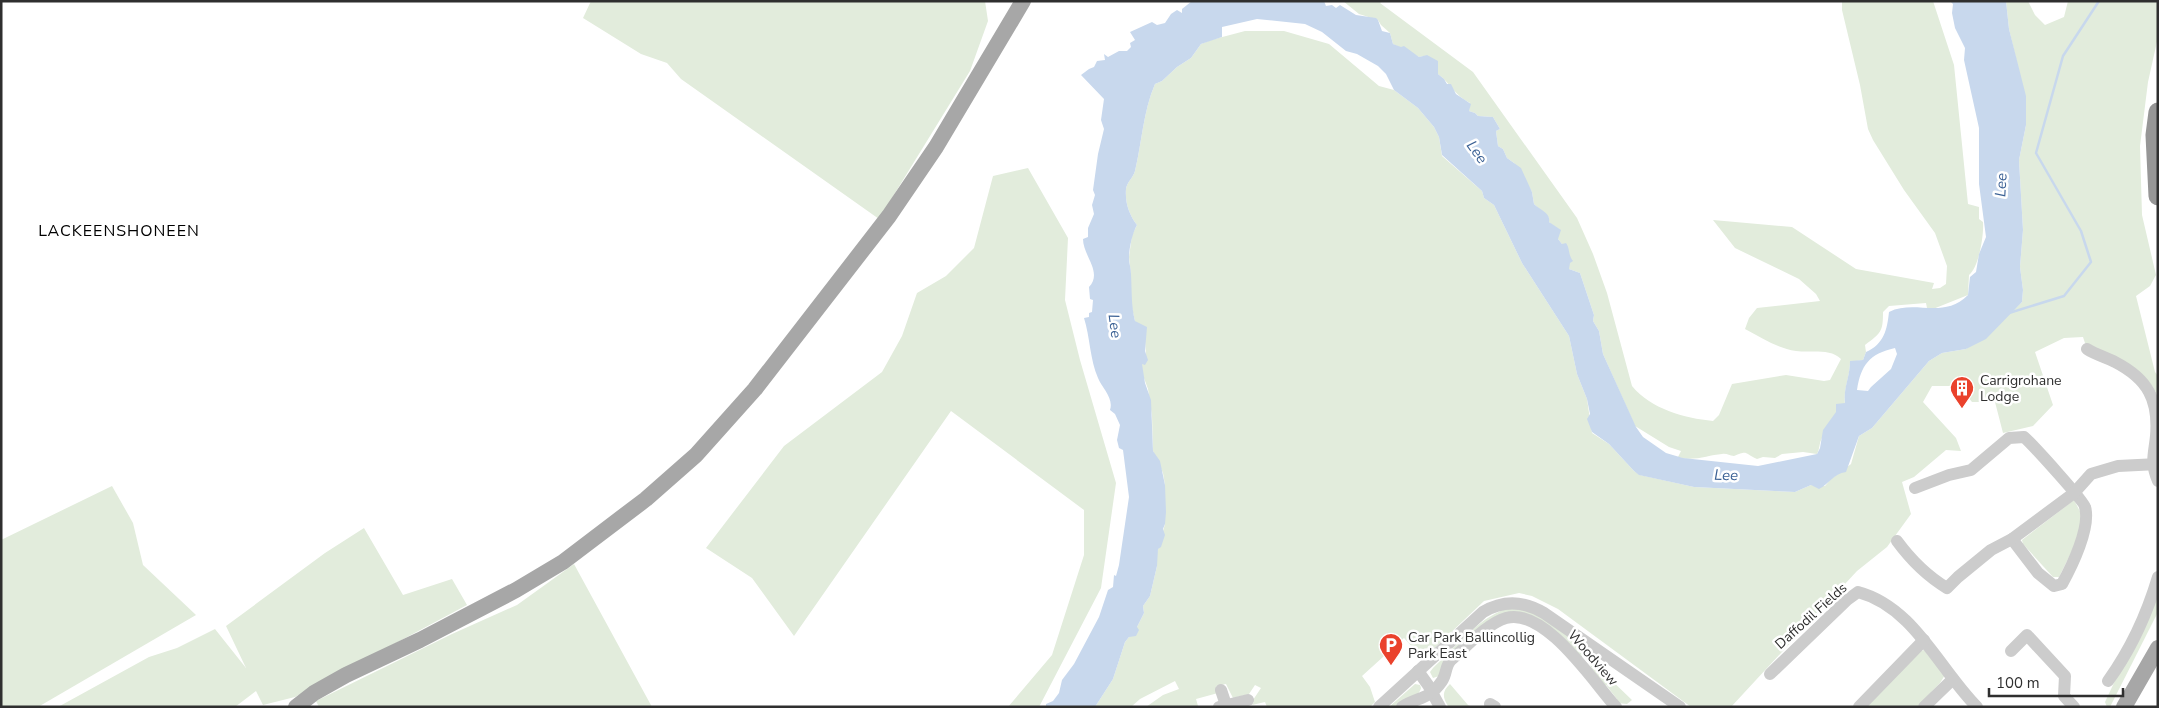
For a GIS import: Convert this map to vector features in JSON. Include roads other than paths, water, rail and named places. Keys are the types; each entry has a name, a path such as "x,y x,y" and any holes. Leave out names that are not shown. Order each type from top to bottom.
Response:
{"highway":[{"path":"2158,112 2155,135 2158,196"}],"main road":[{"path":"296,707 314,693 346,675 420,640 516,590 563,562 646,499 696,455 755,389 889,216 936,147 1023,1"},
{"path":"2124,707 2158,648"}],"street":[{"path":"2087,349 2099,356 2114,361 2131,372 2153,396 2157,428 2155,463 2158,481"},
{"path":"1915,488 1949,475 1972,470 2009,438 2024,436 2037,448 2085,504 2087,518 2070,568 2062,584 2054,586 2038,574 2012,538"},
{"path":"1897,541 1906,554 1928,575 1947,588 1958,576 1991,550 2012,538 2074,492 2091,474 2118,466 2155,463"},
{"path":"2108,681 2122,663 2134,639 2150,603 2158,577"},
{"name":"Daffodil Fields","path":"1770,674 1847,600 1858,592 1875,596 1893,609 1924,640 1977,707"},
{"path":"1379,707 1483,612 1493,606 1504,604 1525,604 1544,613 1680,707"},
{"name":"Woodview","path":"1433,692 1443,680 1447,664 1451,660 1489,627 1501,620 1513,617 1525,619 1556,638 1582,665 1616,707"},
{"path":"2011,651 2027,635 2065,676 2064,696 2074,707"},
{"path":"1859,707 1924,640"},
{"path":"1418,670 1433,692 1440,707"},
{"path":"1924,707 1953,679"},
{"path":"1221,690 1223,706 1248,700"},
{"path":"1402,707 1420,700 1433,692"}],"water":[{"name":"Lee","path":"1192,1 1324,1 1326,6 1332,5 1336,8 1340,5 1356,15 1376,18 1382,31 1390,33 1393,44 1401,47 1404,46 1419,57 1427,55 1438,61 1438,74 1447,84 1451,84 1456,94 1471,104 1469,111 1478,116 1493,117 1500,129 1496,131 1498,146 1503,149 1507,158 1521,168 1532,192 1534,204 1547,214 1549,222 1561,230 1558,239 1562,244 1566,243 1573,261 1570,263 1569,269 1580,273 1594,315 1593,321 1599,331 1603,354 1636,427 1643,437 1666,453 1683,458 1758,466 1817,454 1823,430 1836,412 1836,404 1845,403 1850,361 1863,360 1866,352 1881,341 1886,330 1889,312 1909,307 1939,308 1949,306 1968,295 1970,277 1976,272 1979,254 1986,237 1979,184 1979,128 1964,60 1965,48 1955,28 1952,13 1953,4 1950,1 2006,1 2009,29 2026,96 2026,125 2019,160 2023,230 2020,267 2023,290 2022,302 1986,339 1966,349 1942,353 1929,361 1872,428 1859,436 1846,472 1834,477 1819,489 1811,485 1795,492 1694,487 1639,475 1609,444 1592,432 1587,419 1590,414 1587,399 1577,374 1569,336 1522,263 1494,205 1484,198 1482,191 1442,155 1439,137 1434,127 1418,108 1394,90 1386,74 1378,66 1357,54 1346,51 1322,32 1305,24 1257,19 1222,27 1222,37 1201,44 1191,58 1177,67 1162,81 1155,84 1145,116 1135,171 1126,189 1128,208 1137,225 1132,237 1129,254 1133,309 1135,321 1147,327 1145,351 1148,360 1145,365 1142,364 1145,383 1151,400 1153,451 1160,461 1165,485 1166,512 1163,529 1165,535 1161,547 1158,549 1157,566 1150,596 1143,606 1144,613 1137,627 1139,630 1136,636 1129,637 1125,642 1113,679 1095,707 1046,707 1046,704 1053,701 1059,693 1062,680 1074,664 1099,617 1108,590 1113,587 1114,575 1116,576 1119,565 1129,497 1123,450 1119,448 1117,440 1120,425 1115,414 1110,410 1109,397 1095,371 1084,318 1089,317 1089,313 1092,312 1093,300 1090,299 1089,287 1094,276 1083,239 1088,237 1088,228 1094,214 1092,205 1095,195 1093,190 1104,129 1101,120 1104,99 1081,75 1094,67 1097,61 1105,60 1104,54 1108,57 1119,51 1127,51 1131,47 1130,43 1135,40 1130,32 1152,22 1157,25 1165,23 1171,14 1177,10 1182,13 1182,9","holes":["1895,348 1897,354 1891,369 1868,391 1857,390 1864,367 1873,357"]}],"waterway":[{"path":"2009,313 2064,296 2091,262 2081,231 2036,153 2063,56 2099,1"}],"place":[{"name":"Carrigrohane Lodge","path":"1962,409"},
{"name":"Car Park Ballincollig Park East","path":"1391,666"}],"district":[{"name":"LACKEENSHONEEN","path":"119,231"}]}
